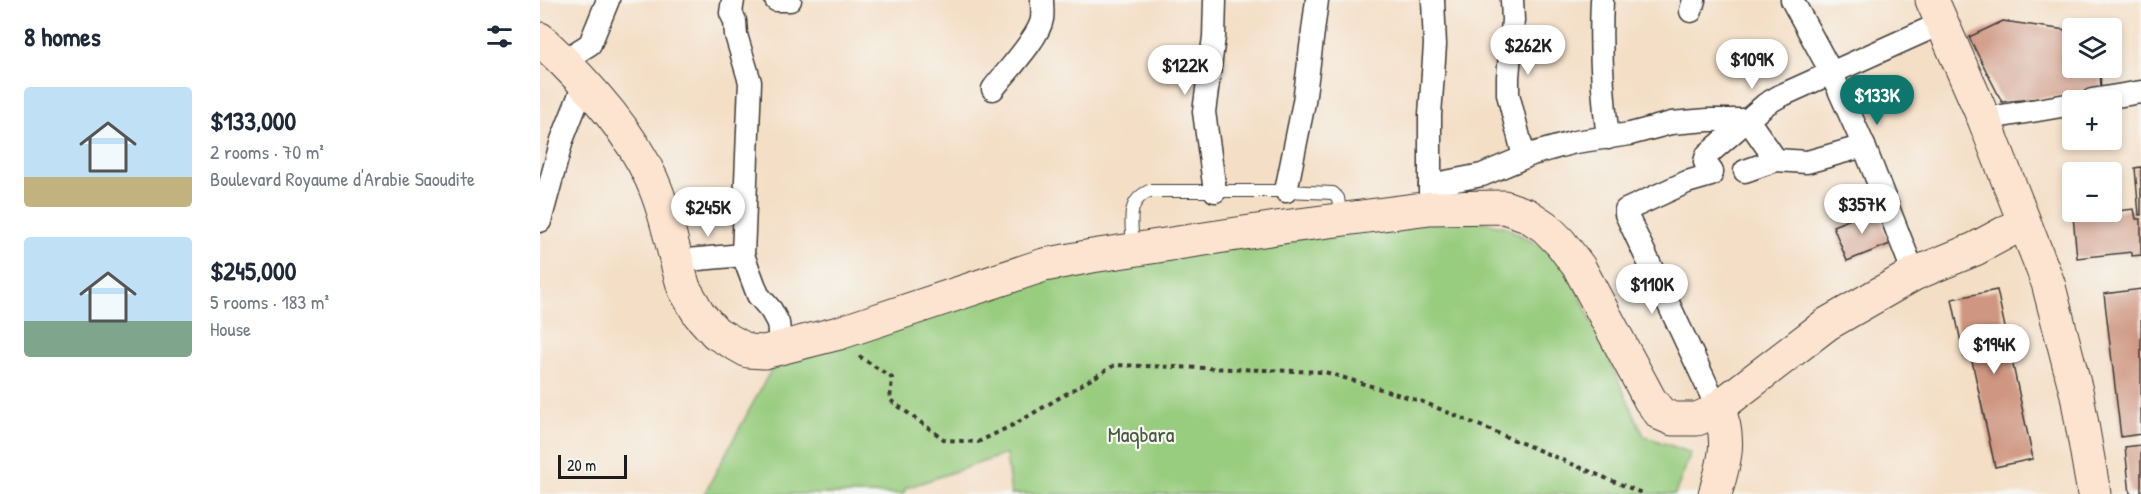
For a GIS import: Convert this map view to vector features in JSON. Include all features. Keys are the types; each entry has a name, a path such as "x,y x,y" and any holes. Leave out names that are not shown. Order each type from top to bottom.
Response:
{"street":[{"path":"562,61 590,44 608,0"},
{"path":"733,0 731,13 750,82 743,255 758,295 771,310 778,323 780,342 771,351"},
{"path":"776,0 790,0"},
{"path":"993,89 1040,27 1042,0"},
{"path":"1215,0 1214,37 1204,112 1215,191"},
{"path":"1286,191 1304,102 1317,0"},
{"path":"1430,197 1430,115 1435,45 1433,0"},
{"path":"1512,0 1513,20 1508,94 1524,157"},
{"path":"1602,0 1600,45 1608,138"},
{"path":"1792,0 1831,72 1864,146 1914,274"},
{"path":"1715,494 1726,456 1727,441 1723,419 1626,210 1711,174 1705,162 1706,157 1766,104 1831,72 1937,11 1983,119 2048,284 2067,354 2094,494"},
{"path":"540,221 562,141 562,61"},
{"path":"562,61 622,130 652,178 690,302 716,333 748,351 757,353 830,335 1036,268 1133,248 1341,220 1430,197 1524,157 1567,144 1608,138 1671,123 1748,120"},
{"path":"2122,95 2141,92"},
{"path":"1983,119 2062,106"},
{"path":"1748,120 1776,160"},
{"path":"1745,171 1776,160 1807,162 1864,146"},
{"path":"1430,197 1504,207 1527,215 1545,227 1580,267 1650,400 1661,414 1673,419 1690,420 1718,409 1732,395 1827,324 1914,274 1976,249 2023,223"},
{"path":"676,261 743,255"}],"lane":[{"path":"1133,248 1134,201 1149,190 1333,193 1338,198 1341,220"}],"path":[{"path":"830,335 892,378 890,400 945,440 978,442 1015,424 1115,364 1325,372 1423,402 1644,494"}],"green space":[{"name":"Maqbara","path":"1452,215 1506,227 1563,259 1644,436 1691,453 1675,494 1011,494 1006,454 906,488 903,494 704,494 772,368 1060,271"}],"building":[{"path":"2003,21 2062,29 2062,78 2100,78 2101,90 2062,90 2062,96 2002,102 1969,37"},
{"path":"2141,167 2141,215 2139,215 2135,168"},
{"path":"1876,209 1890,244 1847,261 1833,226"},
{"path":"2134,209 2136,219 2141,219 2141,255 2132,256 2132,252 2077,258 2074,222 2122,222 2122,210"},
{"path":"2141,289 2141,434 2121,437 2104,294"},
{"path":"1997,290 2033,459 1995,467 1971,356 1964,357 1952,299"},
{"path":"2141,445 2141,494 2130,494 2125,447"}]}
